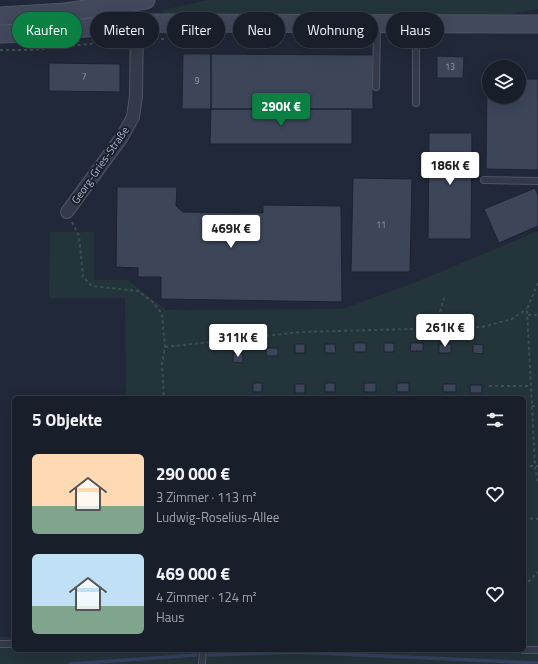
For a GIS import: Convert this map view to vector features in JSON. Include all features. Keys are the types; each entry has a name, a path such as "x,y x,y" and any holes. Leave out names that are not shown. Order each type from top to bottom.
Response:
{"main road":[{"path":"0,16 65,12 147,0"},
{"name":"Georg-Gries-Straße","path":"143,12 147,0"},
{"path":"444,23 538,24"},
{"path":"159,30 293,26"},
{"path":"0,34 90,32"}],"street":[{"name":"Georg-Gries-Straße","path":"67,212 122,137 133,116 136,96 136,48"}],"lane":[{"path":"376,87 377,48"},
{"path":"416,48 416,103"},
{"path":"484,180 538,181"},
{"path":"0,644 12,644"},
{"path":"526,650 538,650"},
{"path":"202,664 203,652"}],"path":[{"path":"159,37 167,39"},
{"path":"0,50 32,50 90,39"},
{"path":"67,212 79,236 83,277 92,286 138,291 154,302 162,314 165,348 162,364 164,396"},
{"path":"538,283 527,309 538,483"},
{"path":"435,330 444,298"},
{"path":"165,348 301,332 482,328 512,319 527,309"},
{"path":"528,315 538,315"},
{"path":"489,386 531,386"},
{"path":"532,406 538,406"},
{"path":"526,518 538,519"},
{"path":"526,584 538,572"}],"shaded area":[{"path":"208,0 538,0 538,9 489,18 444,18 444,12 386,12 386,18 378,18 378,12 293,12 293,17 285,17 285,12 233,12 233,17 225,17 225,12 167,12 167,17 164,17 163,10"},
{"path":"538,231 538,664 0,664 0,637 12,637 12,652 526,652 526,396 126,396 125,298 49,298 50,232 94,232 94,280 128,280 166,310 342,309 416,282"}],"building":[{"path":"183,54 211,54 211,109 182,109"},
{"path":"211,54 373,55 373,109 211,109"},
{"path":"437,56 464,57 463,78 437,78"},
{"path":"49,63 120,64 120,92 49,91"},
{"path":"526,79 538,79 538,170 486,169 487,104 526,104"},
{"path":"211,109 352,109 352,144 210,144"},
{"path":"429,133 472,133 471,239 428,239"},
{"path":"353,178 412,179 410,272 351,272"},
{"path":"117,187 177,187 176,206 183,212 263,213 263,205 341,206 342,302 161,299 161,277 138,277 138,268 116,267"},
{"path":"535,188 538,195 538,226 499,243 484,209"},
{"path":"354,343 366,343 366,352 354,352"},
{"path":"384,343 394,343 394,352 384,352"},
{"path":"411,343 423,343 423,351 410,351"},
{"path":"295,344 305,344 305,353 295,353"},
{"path":"325,344 335,344 336,353 325,353"},
{"path":"439,344 451,344 451,353 439,353"},
{"path":"473,344 483,345 483,354 473,353"},
{"path":"266,348 278,348 278,356 266,356"},
{"path":"233,353 243,354 243,363 233,362"},
{"path":"253,383 262,383 262,392 253,392"},
{"path":"325,383 335,383 335,392 325,392"},
{"path":"364,383 376,383 376,392 364,392"},
{"path":"397,383 409,383 409,392 397,392"},
{"path":"295,384 305,384 305,393 295,393"},
{"path":"443,384 456,384 456,392 443,392"},
{"path":"470,385 482,385 482,393 470,393"}],"waterway":[{"path":"209,655 296,652 538,663"},
{"path":"70,664 196,655"}]}
